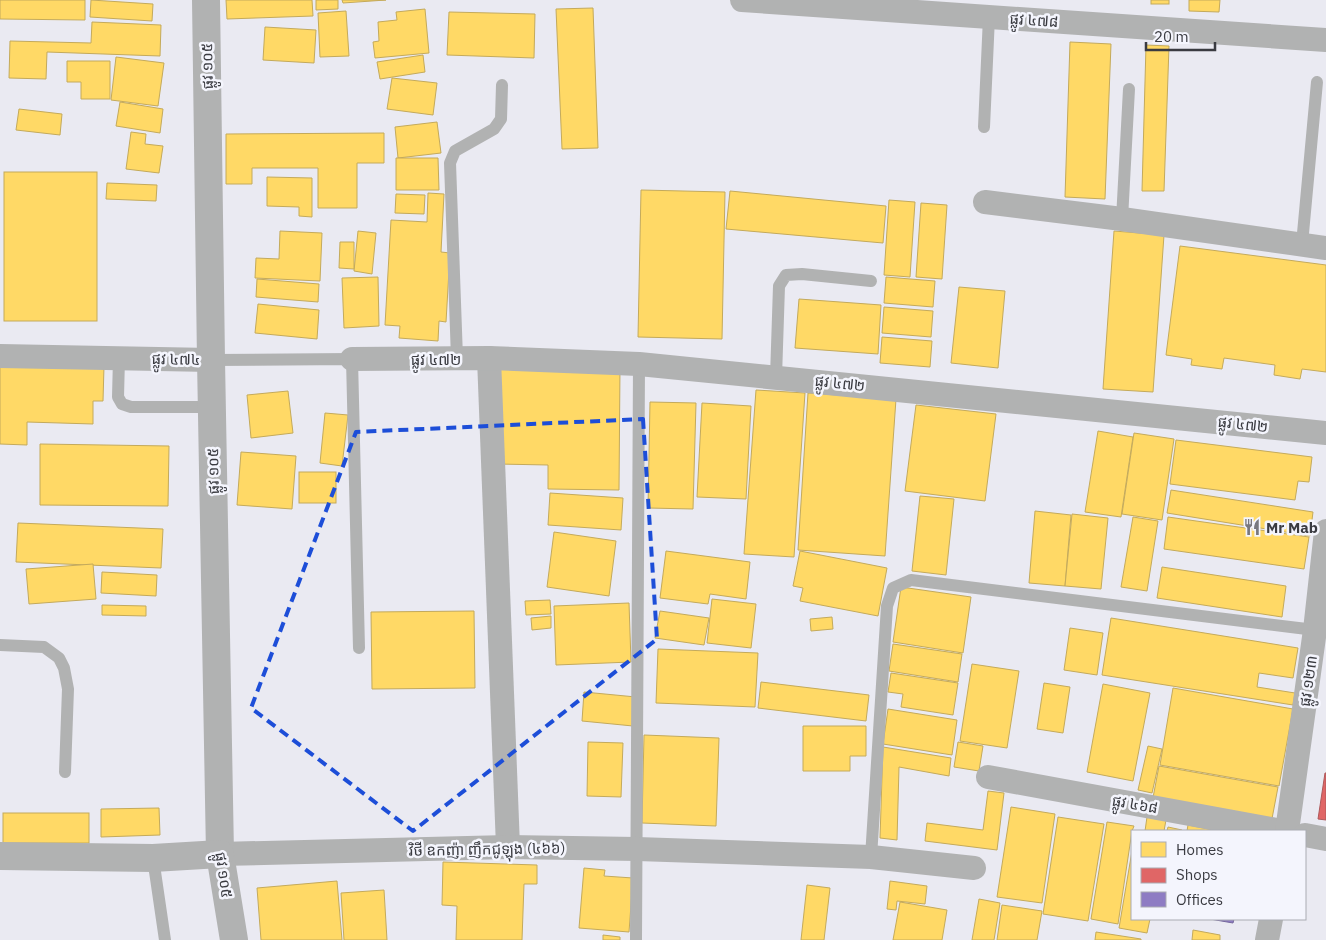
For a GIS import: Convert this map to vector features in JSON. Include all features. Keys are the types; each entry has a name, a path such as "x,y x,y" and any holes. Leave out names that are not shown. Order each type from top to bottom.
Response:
{"street":[{"name":"ផ្លូវ ១០៥","path":"206,0 211,408 212,855 234,940"},
{"name":"ផ្លូវ ៤៧៨","path":"742,0 1326,40"},
{"path":"985,202 1326,248"},
{"name":"ផ្លូវ ៤៧៤","path":"0,356 210,360"},
{"path":"489,358 508,847"},
{"name":"ផ្លូវ ៤៧២","path":"352,359 489,358 639,364 1326,433"},
{"name":"ផ្លូវ ១២៣","path":"1286,830 1315,630 1326,531"},
{"name":"ផ្លូវ ៤៦៨","path":"988,777 1277,830"},
{"path":"1306,835 1326,839"},
{"name":"វិថី ឧកញ៉ា ញឹកជូឡុង (៤៦៦)","path":"0,856 160,858 508,847 637,848 871,857 974,868"},
{"path":"1267,940 1271,920"}],"lane":[{"path":"984,127 989,17"},
{"path":"1302,244 1317,82"},
{"path":"457,358 450,163 455,151 494,129 501,119 502,85"},
{"path":"1122,219 1128,89"},
{"path":"776,377 779,286 786,275 802,274 871,281"},
{"path":"119,358 118,397 122,404 131,407 211,408"},
{"name":"ផ្លូវ ៤៧៤","path":"210,360 352,359"},
{"path":"352,359 360,648"},
{"path":"636,940 639,364"},
{"path":"871,857 887,606 893,588 911,580 1315,630"},
{"path":"0,645 44,647 59,658 64,668 68,689 64,772"},
{"path":"160,858 165,940"}],"highlighted area":[{"path":"643,419 657,639 413,831 251,708 356,432"}],"building: Homes":[{"path":"0,0 85,0 85,20 0,19"},
{"path":"91,0 153,4 152,21 90,17"},
{"path":"226,0 312,0 313,16 227,19"},
{"path":"316,0 338,0 338,9 316,10"},
{"path":"342,0 386,0 343,3"},
{"path":"1151,0 1169,0 1169,4 1151,4"},
{"path":"1189,0 1220,0 1219,12 1189,11"},
{"path":"593,8 598,148 562,149 556,9"},
{"path":"425,9 429,53 375,58 373,42 379,41 378,22 397,20 396,12"},
{"path":"346,11 349,56 320,57 318,13"},
{"path":"449,12 535,14 534,58 447,55"},
{"path":"92,22 161,25 160,56 47,52 46,79 9,78 10,41 91,43"},
{"path":"265,27 316,30 314,63 263,60"},
{"path":"1070,42 1111,44 1105,199 1065,197"},
{"path":"1146,45 1169,46 1164,191 1142,191"},
{"path":"423,55 425,72 380,79 377,62"},
{"path":"116,57 164,63 158,106 111,100"},
{"path":"67,61 110,61 110,99 81,99 81,82 67,82"},
{"path":"392,78 437,83 433,115 387,109"},
{"path":"120,102 163,109 160,133 116,126"},
{"path":"19,109 62,114 60,135 16,130"},
{"path":"437,122 441,153 398,158 395,127"},
{"path":"131,132 146,134 145,144 163,146 159,173 126,169"},
{"path":"384,133 384,163 357,163 357,208 318,208 318,168 252,168 252,184 226,184 226,134"},
{"path":"396,158 438,158 439,190 396,190"},
{"path":"4,172 97,172 97,321 4,321"},
{"path":"267,177 312,178 312,217 299,216 299,207 267,206"},
{"path":"107,183 157,185 156,201 106,199"},
{"path":"641,190 725,192 722,339 638,337"},
{"path":"730,191 886,206 883,243 726,229"},
{"path":"428,193 444,194 441,252 450,253 446,322 439,321 438,341 399,338 400,326 385,325 391,220 427,222"},
{"path":"396,194 425,195 424,214 395,213"},
{"path":"889,200 915,202 910,277 884,275"},
{"path":"921,203 947,205 942,279 916,277"},
{"path":"280,231 322,233 320,281 255,278 256,258 279,259"},
{"path":"358,231 376,233 372,274 354,271"},
{"path":"1114,231 1164,235 1153,392 1103,389"},
{"path":"340,242 354,242 354,269 339,268"},
{"path":"1180,246 1326,265 1326,372 1302,369 1300,379 1274,375 1275,365 1224,358 1222,369 1191,365 1192,359 1166,355"},
{"path":"378,277 379,326 344,328 342,278"},
{"path":"886,277 935,281 933,307 884,303"},
{"path":"257,279 319,284 318,302 256,297"},
{"path":"959,287 1005,291 998,368 951,363"},
{"path":"799,299 881,305 878,354 795,348"},
{"path":"258,304 319,310 317,339 255,333"},
{"path":"884,307 933,311 931,337 882,333"},
{"path":"882,337 932,341 930,367 880,363"},
{"path":"0,363 104,366 103,401 93,401 93,424 27,422 27,445 0,444"},
{"path":"498,365 620,366 619,490 548,489 548,465 497,464"},
{"path":"756,390 805,393 794,557 744,554"},
{"path":"288,391 293,433 251,438 247,395"},
{"path":"808,393 896,399 885,556 798,550"},
{"path":"650,402 696,403 693,509 648,508"},
{"path":"702,403 751,406 746,499 697,497"},
{"path":"916,405 996,414 985,501 905,491"},
{"path":"325,413 348,415 342,466 320,463"},
{"path":"1098,431 1133,437 1121,517 1085,512"},
{"path":"1134,433 1174,439 1162,520 1122,514"},
{"path":"1176,440 1312,457 1309,482 1298,481 1295,500 1170,484"},
{"path":"40,444 169,446 168,506 40,505"},
{"path":"241,452 296,456 292,509 237,505"},
{"path":"299,472 336,472 336,503 299,503"},
{"path":"1171,490 1313,512 1310,536 1167,513"},
{"path":"550,493 623,498 621,530 548,525"},
{"path":"920,496 954,499 946,575 912,571"},
{"path":"1035,511 1071,515 1065,586 1029,583"},
{"path":"1072,514 1108,518 1101,589 1065,586"},
{"path":"1133,517 1158,521 1147,591 1121,587"},
{"path":"1168,517 1309,537 1304,569 1164,549"},
{"path":"18,523 163,529 161,568 16,562"},
{"path":"554,532 616,541 609,596 547,587"},
{"path":"666,551 750,562 746,599 710,594 708,604 660,598"},
{"path":"800,551 887,568 878,616 800,601 803,588 793,586"},
{"path":"93,564 96,599 29,604 26,569"},
{"path":"1162,567 1286,586 1282,617 1157,598"},
{"path":"102,572 157,575 156,596 101,593"},
{"path":"901,587 971,597 963,653 893,642"},
{"path":"712,599 756,604 751,648 707,643"},
{"path":"550,600 551,614 526,615 525,601"},
{"path":"629,603 631,662 556,665 554,606"},
{"path":"102,605 146,606 146,616 102,615"},
{"path":"474,611 475,688 372,689 371,612"},
{"path":"660,611 709,618 704,645 655,638"},
{"path":"551,616 551,628 532,630 531,618"},
{"path":"832,617 833,629 811,631 810,619"},
{"path":"1111,618 1298,648 1293,678 1259,673 1257,687 1295,693 1293,705 1102,675"},
{"path":"1070,628 1103,633 1097,675 1064,670"},
{"path":"893,644 962,654 958,682 889,671"},
{"path":"658,649 758,653 755,707 656,703"},
{"path":"972,664 1019,671 1007,748 960,741"},
{"path":"891,673 958,683 953,715 901,707 903,694 888,692"},
{"path":"761,682 869,695 866,721 758,708"},
{"path":"1044,683 1070,687 1063,733 1037,729"},
{"path":"1103,684 1150,693 1133,781 1087,772"},
{"path":"1173,688 1293,709 1279,786 1160,765"},
{"path":"584,692 636,697 633,726 582,721"},
{"path":"888,709 957,720 952,755 883,744"},
{"path":"803,726 866,726 866,756 850,756 850,771 803,771"},
{"path":"644,735 719,738 716,826 642,823"},
{"path":"588,742 623,743 621,797 587,796"},
{"path":"958,742 983,746 979,771 954,767"},
{"path":"1148,746 1162,749 1152,793 1138,790"},
{"path":"883,747 951,758 949,776 899,767 897,840 880,838"},
{"path":"1159,766 1278,787 1271,824 1152,803"},
{"path":"988,791 1004,793 997,850 925,841 927,823 983,830"},
{"path":"1011,807 1055,814 1042,903 997,897"},
{"path":"159,808 160,835 101,837 101,809"},
{"path":"3,813 89,813 89,843 3,843"},
{"path":"1058,817 1104,824 1088,921 1043,914"},
{"path":"1147,817 1166,820 1164,830 1145,830"},
{"path":"1107,822 1134,826 1131,830 1118,924 1091,919"},
{"path":"1188,825 1214,830 1187,830"},
{"path":"1168,827 1182,830 1167,830"},
{"path":"1131,857 1131,920 1150,920 1147,933 1119,928"},
{"path":"443,862 537,865 537,884 524,884 522,940 456,940 457,906 442,905"},
{"path":"584,868 605,870 604,876 633,878 629,932 579,928"},
{"path":"337,881 342,940 261,940 257,888"},
{"path":"890,881 927,886 925,904 897,901 896,910 887,909"},
{"path":"807,885 830,888 824,940 801,940"},
{"path":"384,890 387,940 344,940 341,893"},
{"path":"979,899 1000,903 994,940 972,940"},
{"path":"900,902 947,910 942,940 893,940"},
{"path":"1002,905 1042,911 1037,940 997,940"},
{"path":"1193,930 1220,935 1220,940 1192,940"},
{"path":"1096,932 1141,939 1141,940 1095,940"},
{"path":"603,935 620,937 620,940 603,940"}],"building: Shops":[{"path":"1326,773 1326,820 1318,819"}],"building: Offices":[{"path":"1216,920 1234,920 1233,923"}],"place":[{"name":"Mr Mab","path":"1252,527"}]}
